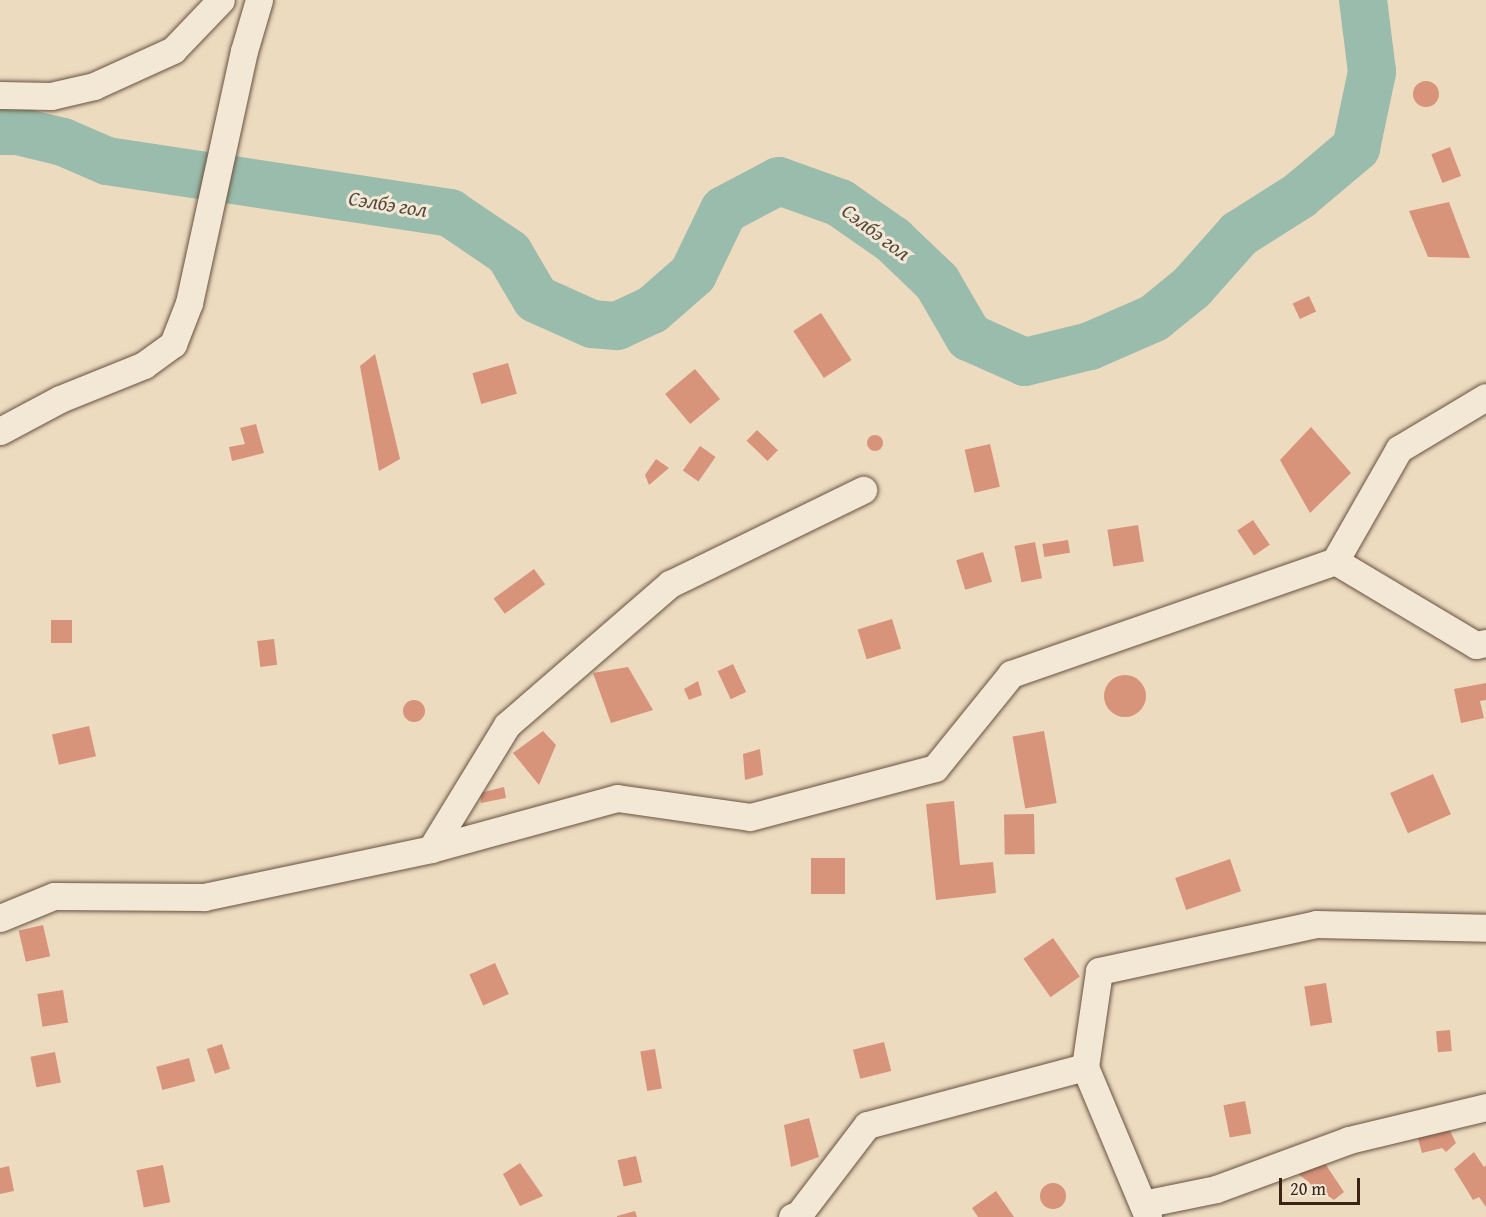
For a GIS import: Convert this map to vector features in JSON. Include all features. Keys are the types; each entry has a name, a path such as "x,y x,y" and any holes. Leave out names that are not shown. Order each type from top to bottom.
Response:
{"street":[{"path":"0,95 51,96 94,86 173,50 221,0"},
{"path":"0,431 60,399 144,365 173,344 189,303 244,51 259,0"},
{"path":"0,918 54,896 204,897 431,849 617,798 750,817 935,768 1011,674 1335,561 1399,449 1486,396"},
{"path":"431,849 507,725 670,584 863,490"},
{"path":"1335,561 1476,645 1486,643"},
{"path":"1486,928 1316,924 1099,971 1085,1067 1146,1211 1216,1189 1349,1140 1486,1107"},
{"path":"798,1216 867,1125 1085,1067"}],"building":[{"path":"1426,81 1435,85 1439,94 1435,103 1426,107 1417,103 1413,94 1417,85"},
{"path":"1450,147 1461,176 1442,183 1431,154"},
{"path":"1449,202 1470,258 1428,257 1409,211"},
{"path":"1309,296 1316,311 1300,319 1293,304"},
{"path":"821,313 851,360 824,378 793,331"},
{"path":"375,354 400,459 379,471 360,366"},
{"path":"508,363 517,394 481,404 472,373"},
{"path":"695,369 720,399 690,424 665,394"},
{"path":"256,424 264,453 232,461 229,447 245,444 240,428"},
{"path":"1311,427 1351,473 1310,513 1280,460"},
{"path":"757,430 778,450 767,461 747,441"},
{"path":"875,435 881,437 883,443 881,449 875,451 869,449 867,443 869,437"},
{"path":"990,444 1000,487 975,493 965,450"},
{"path":"700,446 716,457 698,481 683,471"},
{"path":"656,459 669,468 649,485 645,475"},
{"path":"1253,520 1270,545 1254,555 1237,531"},
{"path":"1138,525 1144,562 1113,566 1107,530"},
{"path":"1068,540 1070,553 1044,557 1042,544"},
{"path":"1035,542 1042,578 1021,582 1014,546"},
{"path":"983,552 992,582 965,590 956,560"},
{"path":"534,569 545,584 505,614 494,598"},
{"path":"892,619 901,649 867,659 858,630"},
{"path":"51,620 72,620 72,643 51,643"},
{"path":"274,639 277,665 260,667 257,641"},
{"path":"733,664 746,692 731,699 718,671"},
{"path":"628,667 653,710 611,723 593,673"},
{"path":"1125,675 1140,681 1146,696 1140,711 1125,717 1110,711 1104,696 1110,681"},
{"path":"698,681 702,695 689,700 684,689"},
{"path":"1486,683 1486,700 1480,701 1484,718 1461,723 1454,689"},
{"path":"414,700 422,703 425,711 422,719 414,722 406,719 403,711 406,703"},
{"path":"89,726 96,756 59,765 52,735"},
{"path":"543,731 556,745 539,785 513,753"},
{"path":"1044,731 1057,803 1025,808 1012,737"},
{"path":"760,749 763,775 745,780 743,754"},
{"path":"1433,774 1451,814 1408,833 1390,793"},
{"path":"504,787 506,798 481,803 480,793"},
{"path":"954,801 960,865 993,862 996,893 936,900 926,804"},
{"path":"1034,814 1035,854 1005,855 1004,815"},
{"path":"811,858 845,858 845,894 811,894"},
{"path":"1230,859 1241,891 1186,910 1175,878"},
{"path":"43,925 50,956 26,962 19,931"},
{"path":"1053,938 1080,977 1050,997 1024,959"},
{"path":"495,963 509,994 483,1005 469,974"},
{"path":"1326,983 1332,1023 1311,1026 1304,986"},
{"path":"63,990 68,1023 42,1027 37,994"},
{"path":"1450,1030 1452,1051 1438,1052 1436,1031"},
{"path":"884,1042 891,1071 860,1079 853,1050"},
{"path":"222,1044 230,1069 215,1074 207,1049"},
{"path":"655,1049 662,1088 647,1091 640,1052"},
{"path":"55,1052 61,1082 36,1087 30,1057"},
{"path":"189,1058 195,1081 162,1090 156,1067"},
{"path":"1245,1101 1251,1133 1230,1138 1223,1105"},
{"path":"809,1118 819,1157 791,1167 784,1125"},
{"path":"1444,1119 1456,1143 1446,1152 1442,1148 1422,1153 1417,1135"},
{"path":"1474,1152 1484,1167 1486,1165 1486,1207 1479,1197 1473,1200 1454,1169"},
{"path":"636,1156 642,1182 624,1187 617,1160"},
{"path":"1320,1156 1344,1192 1334,1200 1317,1188 1314,1190 1309,1182 1298,1174"},
{"path":"520,1163 543,1196 520,1206 503,1174"},
{"path":"163,1165 170,1202 144,1207 136,1170"},
{"path":"9,1166 14,1191 0,1194 0,1168"},
{"path":"1053,1183 1062,1187 1066,1196 1062,1205 1053,1209 1044,1205 1040,1196 1044,1187"},
{"path":"996,1191 1014,1217 978,1217 972,1208"},
{"path":"635,1211 637,1217 617,1217 617,1216"}],"waterway":[{"name":"Сэлбэ гол","path":"0,131 17,131 63,142 107,161 450,213 509,253 536,299 592,324 617,326 652,310 693,274 724,210 779,181 840,203 893,240 937,282 969,337 1025,362 1090,346 1154,318 1192,287 1239,234 1299,196 1356,148 1372,72 1363,0"}]}
